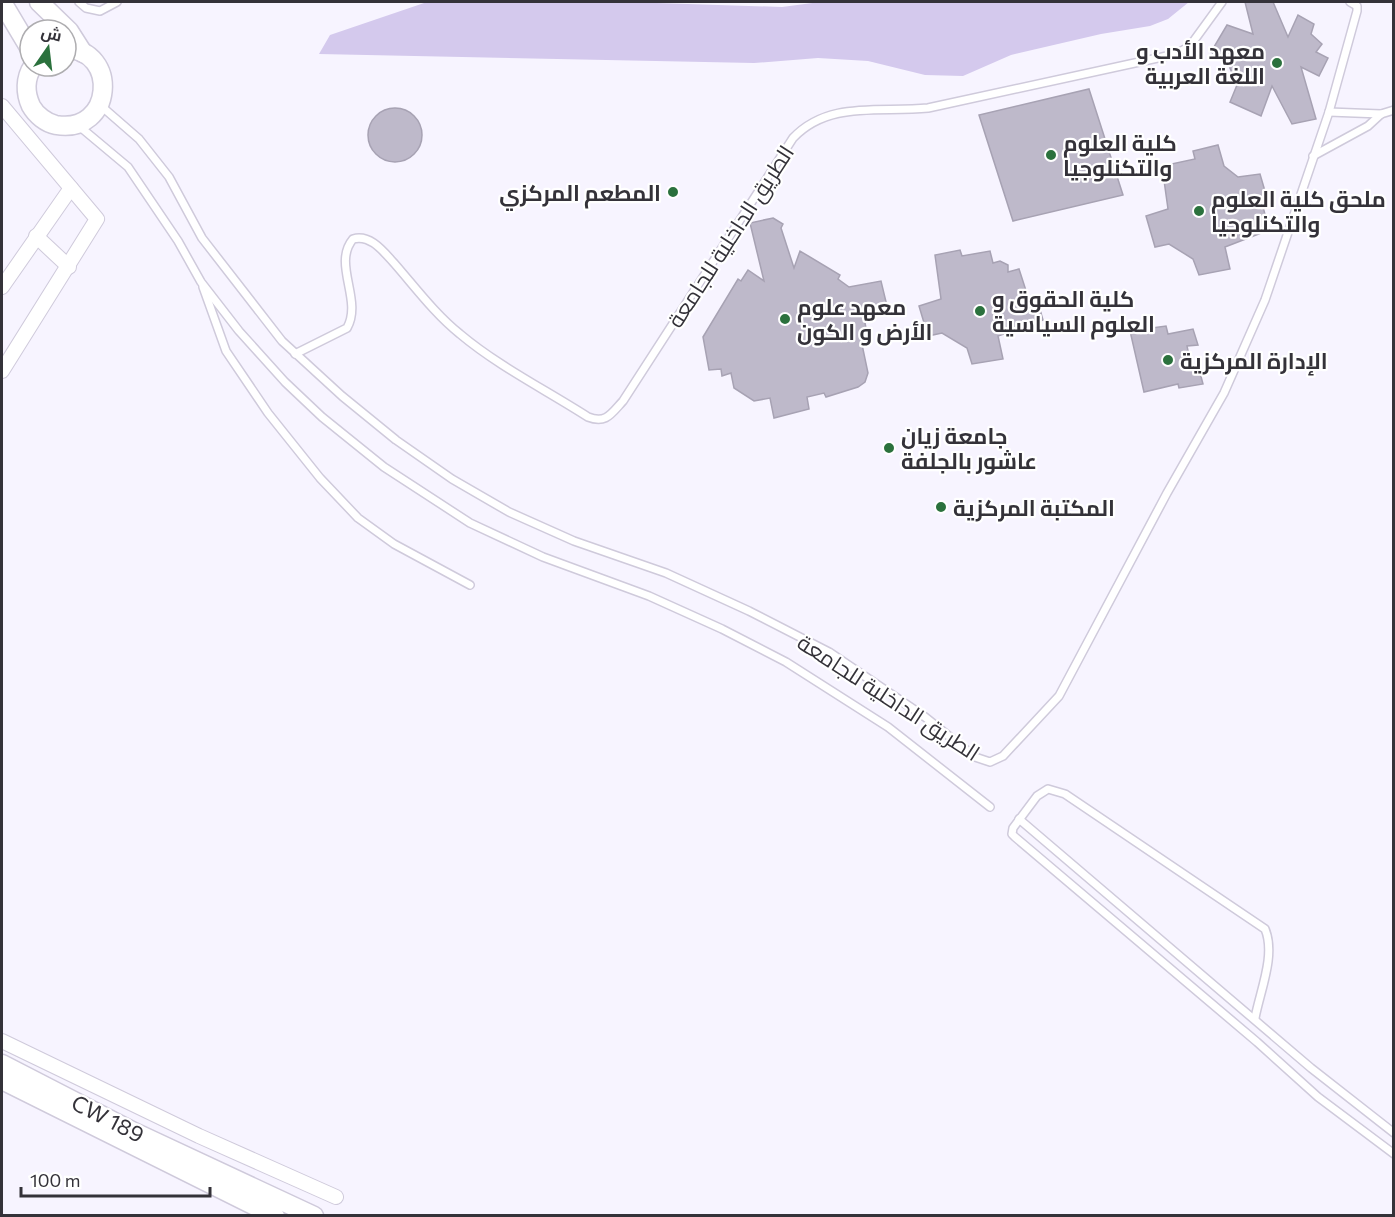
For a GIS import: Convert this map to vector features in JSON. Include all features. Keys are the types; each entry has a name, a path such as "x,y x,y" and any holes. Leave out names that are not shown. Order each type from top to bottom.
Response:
{"main road":[{"path":"2,2 18,29"},
{"path":"39,2 56,18"},
{"path":"28,78 27,96 40,117 51,124 64,126 77,124 89,118 100,105 104,84 101,71 78,53"},
{"name":"CW 189","path":"2,1064 134,1132 314,1215"},
{"name":"CW 189","path":"2,1080 276,1215"}],"street":[{"path":"2,106 96,215 96,223 2,371"},
{"path":"23,131 40,117"},
{"path":"2,287 71,188"},
{"path":"36,236 69,267"},
{"path":"2,1041 120,1099 336,1197"}],"lane":[{"path":"79,2 86,8 100,11 117,2"},
{"name":"الطريق الداخلية للجامعة","path":"295,354 347,328 351,321 352,302 346,267 348,248 353,239 361,236 370,240 387,255 445,321 468,341 588,417 599,422 606,420 623,401 793,138 806,125 826,115 855,110 897,111 928,108 1176,54 1190,46 1222,2"},
{"name":"الطريق الداخلية للجامعة","path":"100,105 139,139 169,177 202,238 295,354 396,440 452,479 509,512 574,541 666,573 750,610 829,652 925,717 975,757 990,762 1003,756 1059,696 1167,493 1224,393 1264,300 1329,112 1357,11 1357,6 1350,2"},
{"path":"1329,112 1353,115 1381,114 1394,110"},
{"path":"1313,156 1368,126 1381,114"},
{"path":"77,124 128,167 178,241 201,282 226,351 268,413 320,478 358,519 394,544 470,585"},
{"path":"201,282 262,356 322,417 384,467 432,500 470,523 543,557 649,596 722,628 786,662 888,727 990,807"},
{"path":"1255,1018 1270,941 1265,929 1054,789 1036,796 1012,831 1015,837 1257,1042 1318,1097 1394,1154"},
{"path":"1019,819 1311,1068 1394,1133"}],"shaded area":[{"path":"427,2 626,2 782,7 820,2 1189,2 1168,19 1150,26 1101,34 1011,55 963,76 925,75 868,61 818,58 754,63 319,54 330,35"}],"building":[{"name":"معهد الأدب و اللغة العربية","path":"1245,2 1273,2 1288,37 1298,15 1314,24 1311,34 1322,44 1316,52 1328,58 1319,76 1301,67 1316,119 1292,124 1272,86 1261,116 1230,102 1237,85 1227,61 1211,52 1227,25 1253,34"},
{"name":"كلية العلوم والتكنلوجيا","path":"1089,89 1123,195 1013,221 979,115"},
{"path":"390,108 400,108 410,112 418,120 422,135 418,150 410,158 400,162 390,162 380,158 372,150 368,140 368,130 372,120 380,112"},
{"name":"ملحق كلية العلوم والتكنلوجيا","path":"1218,145 1224,166 1238,177 1260,174 1267,198 1261,199 1269,230 1225,247 1230,269 1199,275 1193,259 1169,244 1155,247 1146,216 1168,209 1162,166 1195,159 1193,151"},
{"name":"معهد علوم الأرض و الكون","path":"773,218 783,224 781,228 794,268 800,251 840,275 838,279 849,287 881,281 887,306 863,313 867,333 860,335 868,373 865,382 858,387 826,397 824,393 807,397 809,409 774,418 770,398 754,401 734,388 731,373 722,376 721,369 709,370 703,337 738,279 741,281 748,270 764,281 750,223"},
{"name":"كلية الحقوق و العلوم السياسية","path":"960,250 962,256 990,251 993,263 1000,261 1008,265 1008,272 1019,269 1029,300 1037,299 1043,320 998,336 1003,359 972,364 967,348 942,333 928,336 919,306 941,299 935,255"},
{"name":"الإدارة المركزية","path":"1166,326 1168,334 1193,329 1198,345 1187,346 1192,370 1199,369 1203,384 1179,388 1178,384 1144,392 1130,331"}],"place":[{"name":"معهد الأدب و اللغة العربية","path":"1277,63"},
{"name":"كلية العلوم والتكنلوجيا","path":"1051,155"},
{"name":"المطعم المركزي","path":"673,192"},
{"name":"ملحق كلية العلوم والتكنلوجيا","path":"1199,211"},
{"name":"كلية الحقوق و العلوم السياسية","path":"980,311"},
{"name":"معهد علوم الأرض و الكون","path":"785,319"},
{"name":"الإدارة المركزية","path":"1168,360"},
{"name":"جامعة زيان عاشور بالجلفة","path":"889,448"},
{"name":"المكتبة المركزية","path":"941,507"}]}
